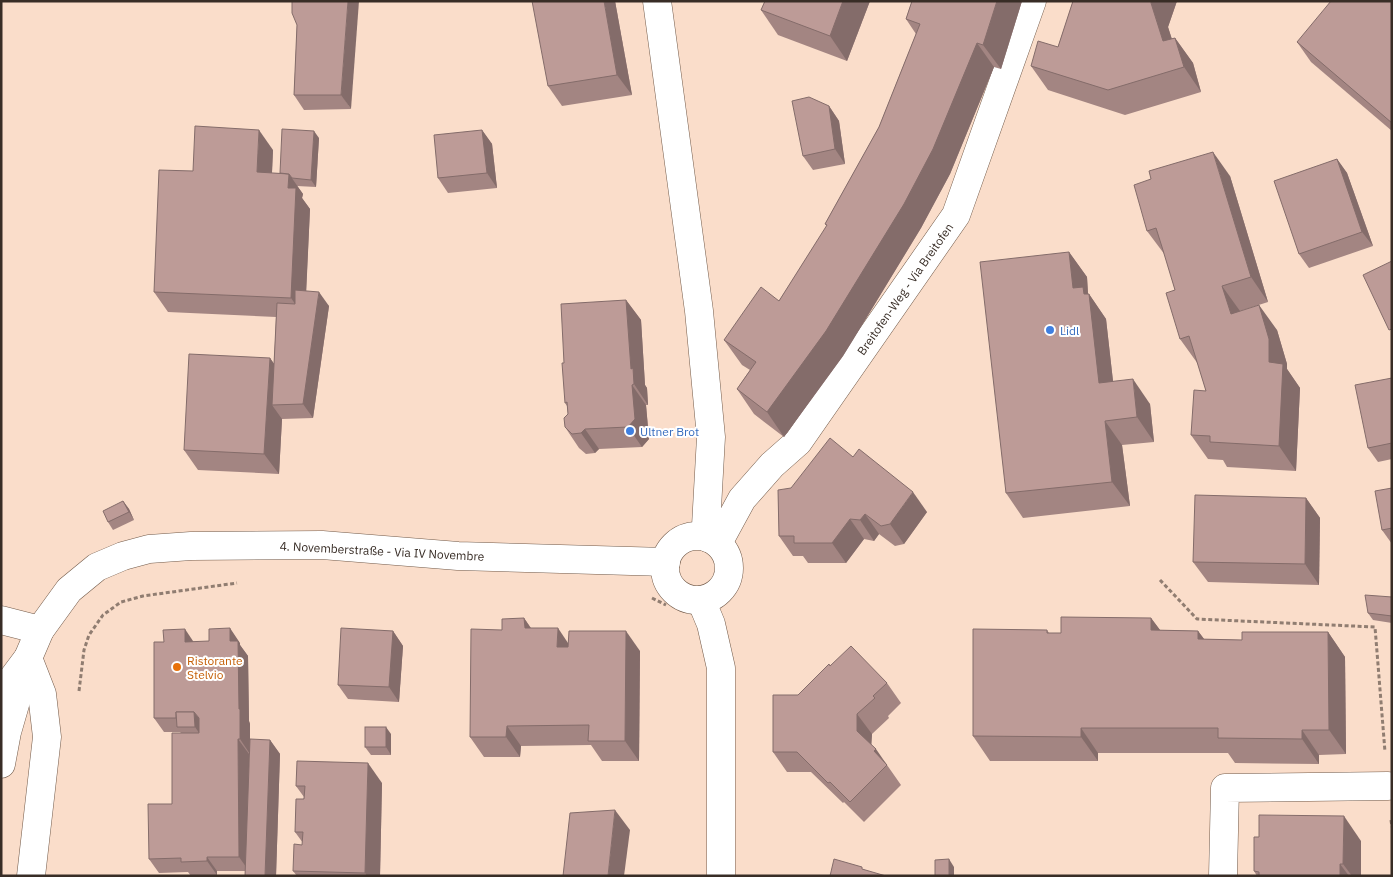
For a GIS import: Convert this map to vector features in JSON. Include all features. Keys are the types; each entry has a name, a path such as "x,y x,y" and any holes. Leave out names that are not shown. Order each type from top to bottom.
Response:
{"main road":[{"path":"657,1 700,311 711,437 706,526 713,540 725,552 729,564 729,575 723,587 714,596 702,600 686,599 674,590 667,577 666,562 670,552 686,538 696,536 713,540"},
{"name":"Breitofen-Weg - Via Breitofen","path":"713,540 742,499 772,465 798,442 956,215 1032,1"},
{"name":"4. Novemberstraße - Via IV Novembre","path":"1,694 28,658 40,630 69,590 97,567 123,556 149,549 211,546 322,545 458,556 666,562"},
{"path":"702,600 711,624 721,668 721,876"},
{"path":"1,620 40,630"},
{"path":"1,764 7,732 28,658"},
{"path":"28,658 42,694 47,737 31,876"},
{"path":"1223,876 1225,788 1388,786"}],"path":[{"path":"1160,580 1197,619 1375,627 1392,827"},
{"path":"78,697 84,650 89,635 103,615 121,602 143,596 238,582"}],"building":[{"path":"292,1 348,1 341,95 294,95 297,25 292,13"},
{"path":"532,1 604,1 617,75 548,86"},
{"path":"765,1 843,1 830,36 761,10"},
{"path":"912,1 997,1 983,45 977,43 933,149 904,204 826,331 767,412 737,389 756,362 724,340 761,287 779,301 827,225 825,224 879,127 920,24 906,19"},
{"path":"1073,1 1151,1 1163,41 1175,38 1184,67 1108,90 1031,66 1038,41 1058,47"},
{"path":"1331,1 1392,1 1392,123 1297,42"},
{"path":"809,97 829,106 835,149 803,156 792,101"},
{"path":"195,126 259,130 257,172 289,174 288,188 296,188 291,298 154,292 159,170 193,171"},
{"path":"282,129 314,131 311,180 292,178 289,174 280,173"},
{"path":"482,130 487,173 438,178 434,135"},
{"path":"1213,152 1251,277 1222,286 1231,314 1259,305 1269,339 1269,362 1283,364 1279,446 1210,442 1210,436 1191,435 1194,390 1206,391 1189,336 1180,339 1166,293 1175,290 1156,228 1147,231 1134,185 1151,179 1149,171"},
{"path":"1337,159 1362,232 1299,254 1274,181"},
{"path":"1069,252 1073,288 1083,287 1084,294 1089,294 1099,383 1133,379 1137,417 1105,421 1112,482 1006,493 980,262"},
{"path":"1392,261 1392,329 1389,330 1363,275"},
{"path":"295,290 319,292 303,404 272,405 277,303 295,304"},
{"path":"626,300 631,369 633,368 634,384 632,385 635,419 628,427 585,429 581,433 572,434 565,427 564,418 568,414 567,402 565,403 562,363 564,363 561,304"},
{"path":"189,354 270,358 264,454 184,450"},
{"path":"1392,378 1392,443 1368,448 1355,385"},
{"path":"830,438 853,457 859,449 913,492 890,524 881,526 865,514 860,520 850,519 832,543 794,543 794,536 779,536 778,490 791,488"},
{"path":"1392,488 1392,528 1382,530 1375,491"},
{"path":"1195,495 1306,498 1305,564 1193,562"},
{"path":"123,501 129,512 108,522 103,511"},
{"path":"1365,595 1392,597 1392,616 1368,613"},
{"path":"1061,617 1151,618 1151,630 1198,631 1198,639 1242,640 1242,632 1328,632 1329,730 1302,730 1302,739 1218,738 1218,728 1081,728 1081,737 973,736 973,629 1047,630 1047,633 1061,633"},
{"path":"524,618 525,628 558,628 557,647 568,647 569,631 626,631 625,741 588,741 589,725 507,726 506,737 470,737 471,629 502,630 502,619"},
{"path":"230,628 230,641 238,641 240,709 240,739 238,739 239,857 207,857 207,861 181,862 181,858 149,859 148,804 172,804 172,733 199,733 199,718 194,712 176,712 176,718 154,718 154,642 164,642 163,630 185,629 185,642 209,641 209,629"},
{"path":"341,628 393,631 389,687 338,685"},
{"path":"851,646 887,683 873,696 875,698 857,714 857,731 876,749 874,751 887,765 850,802 797,752 773,752 773,695 798,695 829,664 830,666"},
{"path":"176,712 194,712 195,727 177,727"},
{"path":"365,727 386,727 386,747 365,747"},
{"path":"250,739 270,740 265,876 245,876"},
{"path":"297,761 368,763 365,873 293,871 294,844 302,845 303,832 295,832 296,799 304,799 305,786 296,786"},
{"path":"615,810 608,876 563,876 570,813"},
{"path":"1259,815 1344,816 1343,864 1340,864 1340,876 1259,876 1259,872 1254,871 1254,837 1259,837"},
{"path":"834,859 862,867 862,869 886,876 830,876"},
{"path":"949,859 949,876 935,876 935,860"}],"place":[{"name":"Lidl","path":"1050,330"},
{"name":"Ultner Brot","path":"630,431"},
{"name":"Ristorante Stelvio","path":"177,667"}]}
